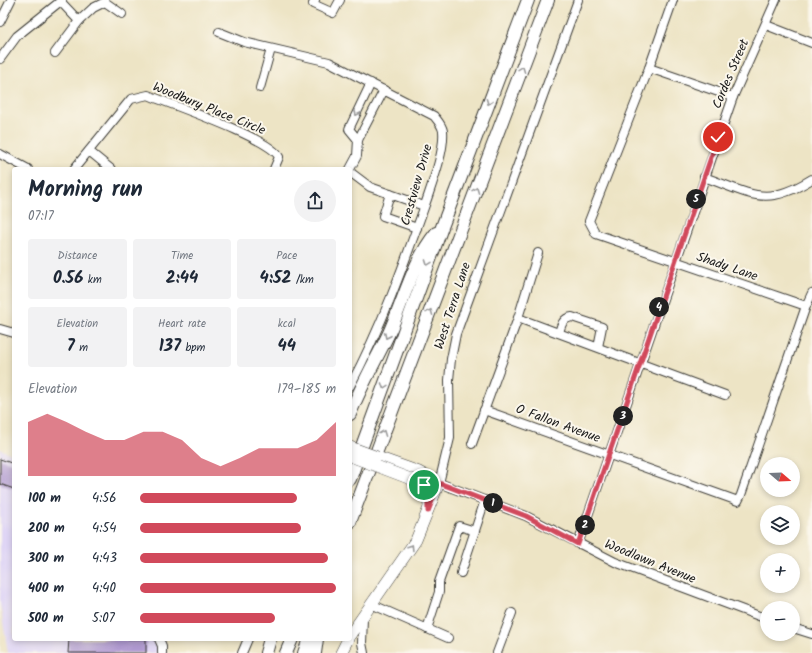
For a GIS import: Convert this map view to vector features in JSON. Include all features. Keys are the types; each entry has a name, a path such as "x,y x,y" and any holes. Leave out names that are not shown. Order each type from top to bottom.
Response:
{"highway":[{"path":"352,473 442,227 528,0"},
{"path":"352,517 548,0"},
{"path":"352,409 366,376 388,334 425,247 442,227"},
{"path":"266,653 269,641"},
{"path":"286,653 291,641"},
{"path":"304,653 308,641"},
{"path":"315,653 317,641"}],"main road":[{"path":"352,448 418,477 428,492 428,511"},
{"path":"352,457 439,483"},
{"name":"West Terra Lane","path":"352,632 416,540 439,483"},
{"path":"260,653 264,641"},
{"path":"341,653 347,641"}],"street":[{"path":"0,22 11,0"},
{"path":"0,60 17,36 61,0 79,21"},
{"path":"315,0 313,4 333,13 340,0"},
{"name":"West Terra Lane","path":"439,483 450,438 449,380 456,334 578,0"},
{"path":"673,0 649,68 733,97"},
{"name":"Cordes Street","path":"578,544 610,456 675,261 733,97 776,0"},
{"path":"55,53 79,21 93,8 105,2 122,14"},
{"path":"766,25 812,43"},
{"name":"Crestview Drive","path":"219,32 244,42 329,62 434,116 440,122 443,132 442,145 432,185 379,328 352,382"},
{"path":"260,88 271,49"},
{"name":"Shady Lane","path":"649,68 589,221 596,234 806,306"},
{"path":"358,140 349,129 371,83"},
{"path":"351,167 357,156 358,140 384,90"},
{"name":"Woodbury Place Circle","path":"76,167 131,99 148,95 249,136 273,150 279,157 275,167"},
{"path":"89,151 109,167"},
{"path":"0,154 24,167"},
{"path":"352,174 370,187 424,206"},
{"path":"704,177 759,197 776,196 798,188 812,179"},
{"path":"390,194 383,216 417,228"},
{"path":"472,444 518,318 538,253"},
{"path":"806,306 812,293"},
{"name":"O Fallon Avenue","path":"484,410 610,456 738,500 806,306"},
{"path":"559,333 562,322 567,318 572,317 602,327 598,347"},
{"path":"518,318 725,395"},
{"path":"0,329 12,332"},
{"name":"Woodlawn Avenue","path":"439,483 526,516 615,562 760,615"},
{"path":"461,573 485,500"},
{"path":"427,629 439,592 439,582 459,526 475,531"},
{"path":"371,604 448,638"},
{"path":"497,653 512,613"},
{"path":"363,615 362,643 364,653"},
{"path":"800,630 812,634"},
{"path":"160,641 162,646 162,653"},
{"path":"242,653 247,641"}],"shaded area":[{"path":"0,449 12,454 12,641 164,641 167,653 8,653 0,604"}],"building":[{"path":"0,459 12,463 12,488 0,484"},
{"path":"69,641 146,641 146,653 68,653"}],"route":[{"path":"424,485 427,488 429,498 428,511 439,483 461,490 526,516 578,544 610,456 718,137"}]}
